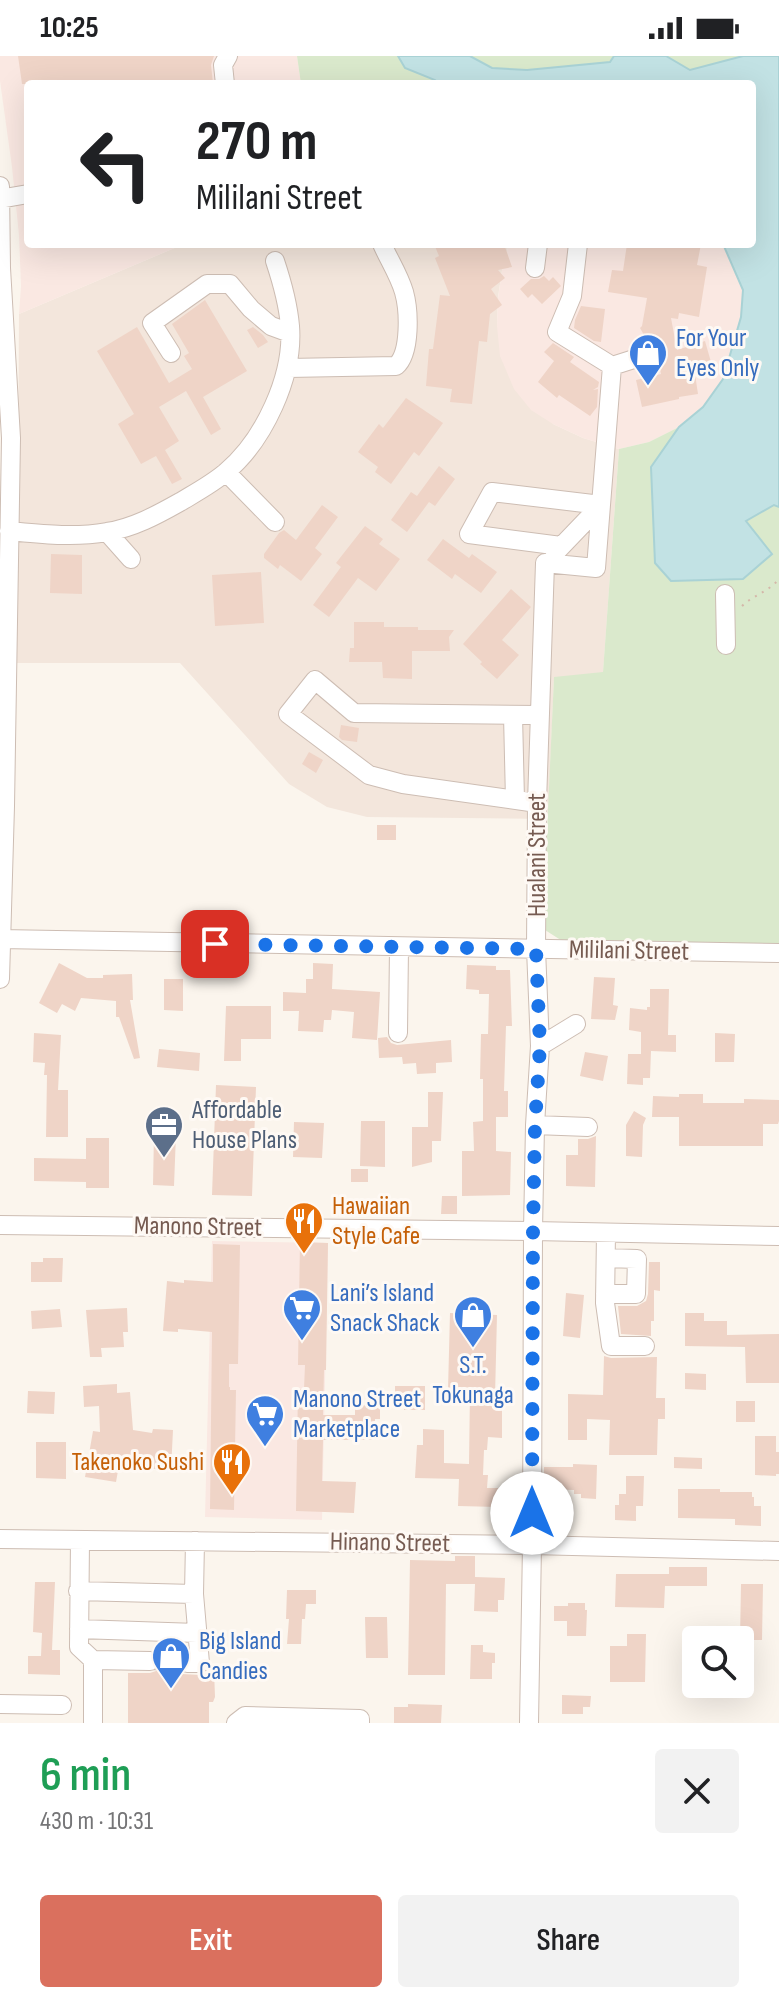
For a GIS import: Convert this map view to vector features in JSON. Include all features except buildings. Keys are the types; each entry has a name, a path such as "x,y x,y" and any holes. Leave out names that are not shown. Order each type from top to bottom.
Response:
{"street":[{"path":"225,80 223,65 228,56"},
{"path":"0,979 9,531 0,195 24,194"},
{"path":"288,368 396,366 402,361 408,325 404,293 384,248"},
{"path":"535,268 538,248"},
{"path":"578,248 572,296 557,332 612,366 634,359"},
{"path":"9,531 71,535 107,532 153,517 226,472 258,434 288,368 290,333 287,303 275,261"},
{"path":"171,353 152,323 207,284 230,284 251,309 271,326 290,333"},
{"path":"545,563 596,568 612,366"},
{"path":"226,472 275,522"},
{"path":"561,546 469,534 492,492 601,505"},
{"path":"545,563 601,505"},
{"path":"107,532 131,559"},
{"name":"Hualani Street","path":"529,1723 533,1231 540,1046 536,949 537,803 545,563"},
{"path":"725,594 726,645"},
{"path":"537,803 403,784 369,775 288,714 315,680 354,713 540,715"},
{"path":"513,715 515,800"},
{"name":"Mililani Street","path":"0,939 779,953"},
{"path":"398,1033 399,947"},
{"path":"540,1046 576,1024"},
{"path":"535,1125 588,1127"},
{"name":"Manono Street","path":"0,1225 779,1236"},
{"path":"606,1233 605,1294 611,1346 645,1346"},
{"path":"605,1294 636,1294 637,1259 606,1258"},
{"name":"Hinano Street","path":"0,1539 779,1551"},
{"path":"80,1540 79,1647 93,1660 150,1661"},
{"path":"187,1663 200,1663 194,1594 195,1541"},
{"path":"78,1591 194,1594"},
{"path":"79,1629 197,1633"},
{"path":"93,1660 93,1723"},
{"path":"0,1704 62,1705"},
{"path":"236,1723 245,1716 332,1721 360,1719 360,1723"}],"path":[{"path":"739,609 752,598 770,590 779,579"}],"shaded area":[{"path":"0,56 297,56 300,80 24,80 24,248 175,248 19,314 19,235 0,81"},
{"path":"175,248 508,248 498,297 497,326 553,424 583,438 619,449 603,673 554,678 548,819 367,817 327,807 289,784 180,663 17,663 19,314"},
{"path":"508,248 725,248 743,290 741,317 723,379 703,407 679,427 649,442 619,449 583,438 553,424 531,410 514,389 500,356 497,326 503,264"},
{"name":"Manono Street Marketplace","path":"212,1241 328,1243 322,1520 205,1517"}],"green space":[{"path":"297,56 779,56 779,945 567,944 545,930 544,898 554,677 603,672 619,449 649,442 679,427 703,407 723,379 741,317 743,290 725,248 756,248 756,80 300,80"}],"water":[{"path":"398,56 470,56 492,68 527,70 610,62 614,56 666,56 690,70 743,56 779,56 779,507 774,505 746,521 772,554 743,579 671,581 655,563 651,467 679,427 703,407 723,379 741,317 743,290 725,248 756,248 756,80 435,80 405,68"}],"tunnel":[{"path":"150,1661 187,1663"}],"place":[{"name":"For Your Eyes Only","path":"648,387"},
{"name":"Affordable House Plans","path":"164,1159"},
{"name":"Hawaiian Style Cafe","path":"304,1255"},
{"name":"Lani’s Island Snack Shack","path":"302,1342"},
{"name":"S.T. Tokunaga","path":"473,1349"},
{"name":"Manono Street Marketplace","path":"265,1448"},
{"name":"Takenoko Sushi","path":"232,1496"},
{"name":"Big Island Candies","path":"171,1690"}],"route":[{"path":"215,944 536,949 540,1046 533,1231 532,1513"}]}
